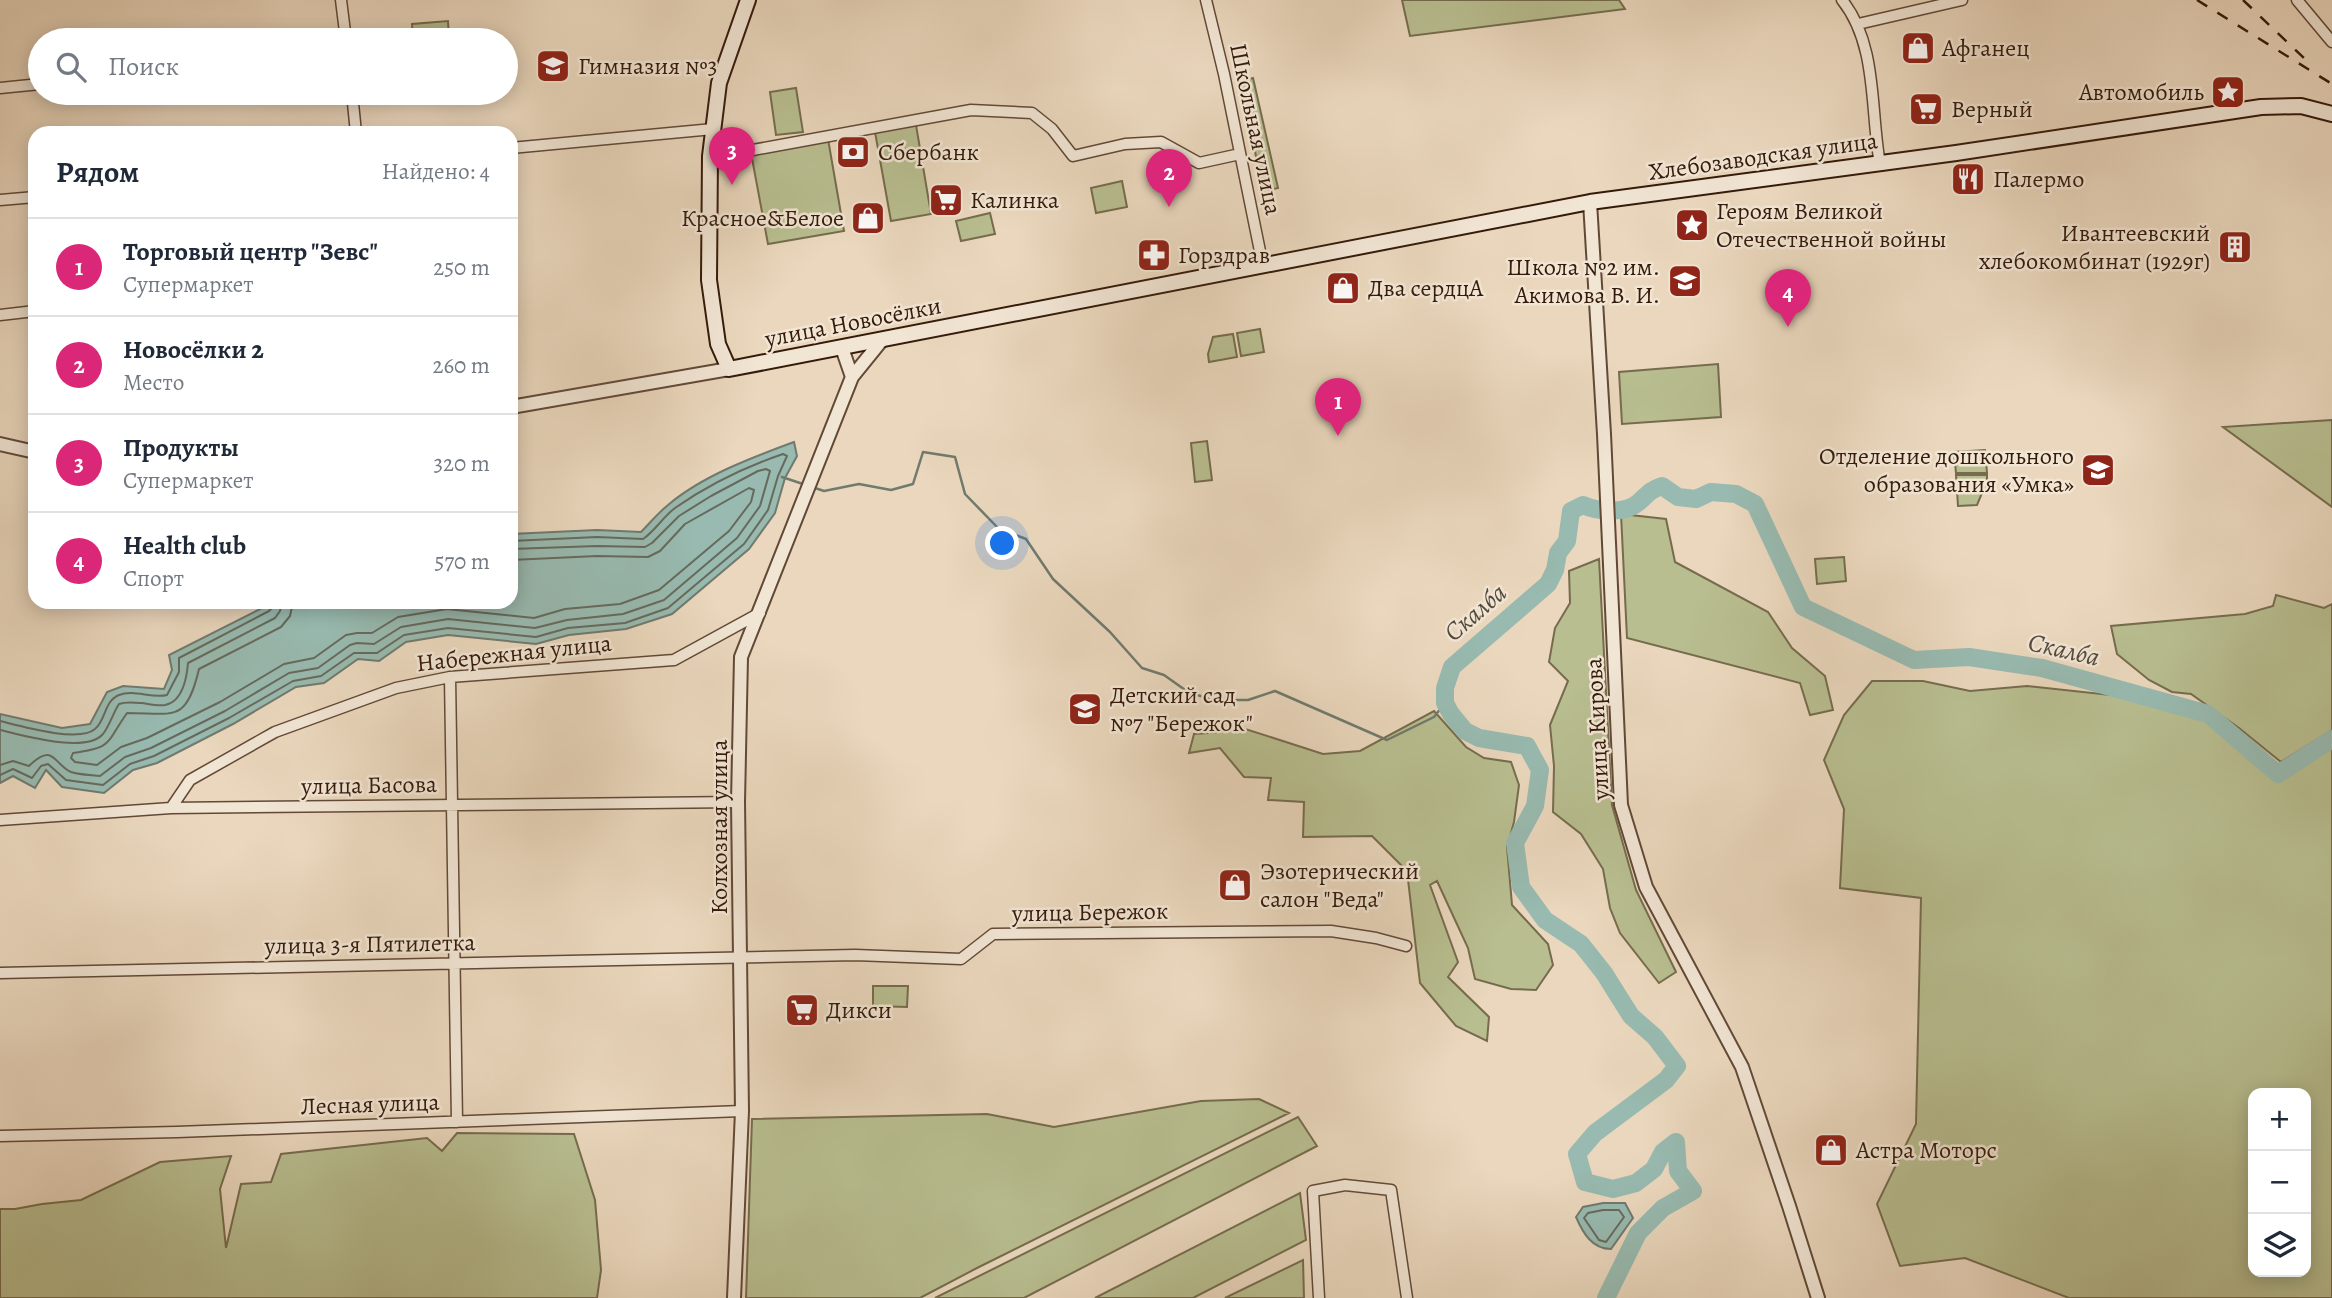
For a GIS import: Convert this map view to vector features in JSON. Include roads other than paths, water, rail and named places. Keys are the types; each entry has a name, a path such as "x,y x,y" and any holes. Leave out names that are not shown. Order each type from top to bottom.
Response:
{"main road":[{"path":"729,369 716,334 709,280 710,156 719,83 748,0"},
{"name":"Хлебозаводская улица","path":"1202,278 1590,202 1880,164 2261,107 2301,106 2332,114"},
{"name":"улица Новосёлки","path":"729,369 1202,278"}],"street":[{"path":"341,0 344,28"},
{"name":"Школьная улица","path":"1206,0 1263,266"},
{"path":"1842,0 1858,24 1867,57 1880,164"},
{"path":"1858,24 1962,0"},
{"path":"2297,0 2332,42"},
{"path":"0,88 28,85"},
{"path":"353,105 355,126"},
{"path":"710,156 971,110 1032,113 1052,129 1073,156 1125,144 1161,142 1199,163 1240,153"},
{"path":"518,147 713,129"},
{"path":"0,200 28,198"},
{"name":"улица Кирова","path":"1590,202 1606,465 1621,805 1646,887 1742,1067 1818,1298"},
{"path":"0,314 28,312"},
{"name":"Колхозная улица","path":"734,1298 742,1111 738,802 741,657 852,377 882,340"},
{"path":"842,348 852,377"},
{"name":"улица Новосёлки","path":"518,406 729,369"},
{"path":"0,444 28,450"},
{"name":"Набережная улица","path":"171,808 190,780 275,732 396,688 450,677 674,660 760,613"},
{"path":"450,677 457,1122"},
{"name":"улица Басова","path":"0,820 171,808 738,802"},
{"name":"улица Бережок","path":"740,957 855,955 961,959 993,934 1047,933 1331,931 1406,946"},
{"name":"улица 3-я Пятилетка","path":"0,973 740,957"},
{"name":"Лесная улица","path":"0,1136 742,1111"},
{"path":"1319,1298 1313,1191 1345,1185 1391,1190 1407,1298"}],"water":[{"path":"794,442 797,456 785,478 775,513 749,549 672,614 626,629 569,635 536,644 448,635 406,642 379,661 358,659 324,683 296,687 233,724 157,763 133,770 104,793 62,787 46,770 35,788 13,776 0,783 0,714 62,728 90,724 107,692 123,686 164,689 172,670 169,655 260,609 518,609 518,534 597,530 641,532 681,495 712,476"},
{"path":"1625,1203 1633,1218 1611,1249 1593,1243 1576,1217 1583,1207"}],"waterway":[{"path":"812,487 824,491 859,484 891,490 913,484 923,452 955,457 965,494 998,528 1026,539 1053,579 1110,632 1142,668 1164,675 1188,692 1213,700 1248,700 1275,691 1387,740 1434,717 1445,703"},
{"path":"782,477 806,485"},
{"name":"Скалба","path":"1606,1298 1638,1233 1663,1208 1693,1191 1678,1171 1676,1142 1663,1152 1654,1169 1636,1183 1613,1189 1585,1182 1577,1154 1595,1133 1666,1080 1677,1066 1655,1037 1631,1016 1604,973 1581,944 1545,920 1521,887 1515,843 1535,806 1540,770 1527,746 1479,738 1465,731 1445,703 1445,688 1452,667 1548,584 1555,570 1558,553 1567,541 1571,511 1583,505 1604,510 1627,509 1662,486 1678,497 1696,499 1711,492 1736,494 1755,504 1803,607 1914,660 1969,657 2042,668 2208,714 2278,774 2332,739"}],"railway":[{"path":"2197,0 2332,84"},
{"path":"2243,0 2306,60"}],"place":[{"name":"Афганец","path":"1918,48"},
{"name":"Гимназия №3","path":"553,66"},
{"name":"Автомобиль","path":"2228,92"},
{"name":"Верный","path":"1926,109"},
{"name":"Сбербанк","path":"853,152"},
{"name":"Палермо","path":"1968,179"},
{"name":"Продукты","path":"732,185"},
{"name":"Калинка","path":"946,200"},
{"name":"Новосёлки 2","path":"1169,207"},
{"name":"Красное&Белое","path":"868,218"},
{"name":"Героям Великой Отечественной войны","path":"1692,225"},
{"name":"Ивантеевский хлебокомбинат (1929г)","path":"2235,247"},
{"name":"Горздрав","path":"1154,255"},
{"name":"Школа №2 им. Акимова В. И.","path":"1685,281"},
{"name":"Два сердцА","path":"1343,288"},
{"name":"Health club","path":"1788,327"},
{"name":"Торговый центр \"Зевс\"","path":"1338,436"},
{"name":"Отделение дошкольного образования «Умка»","path":"2098,470"},
{"name":"Детский сад №7 \"Бережок\"","path":"1085,709"},
{"name":"Эзотерический салон \"Веда\"","path":"1235,885"},
{"name":"Дикси","path":"802,1010"},
{"name":"Астра Моторс","path":"1831,1150"}]}
